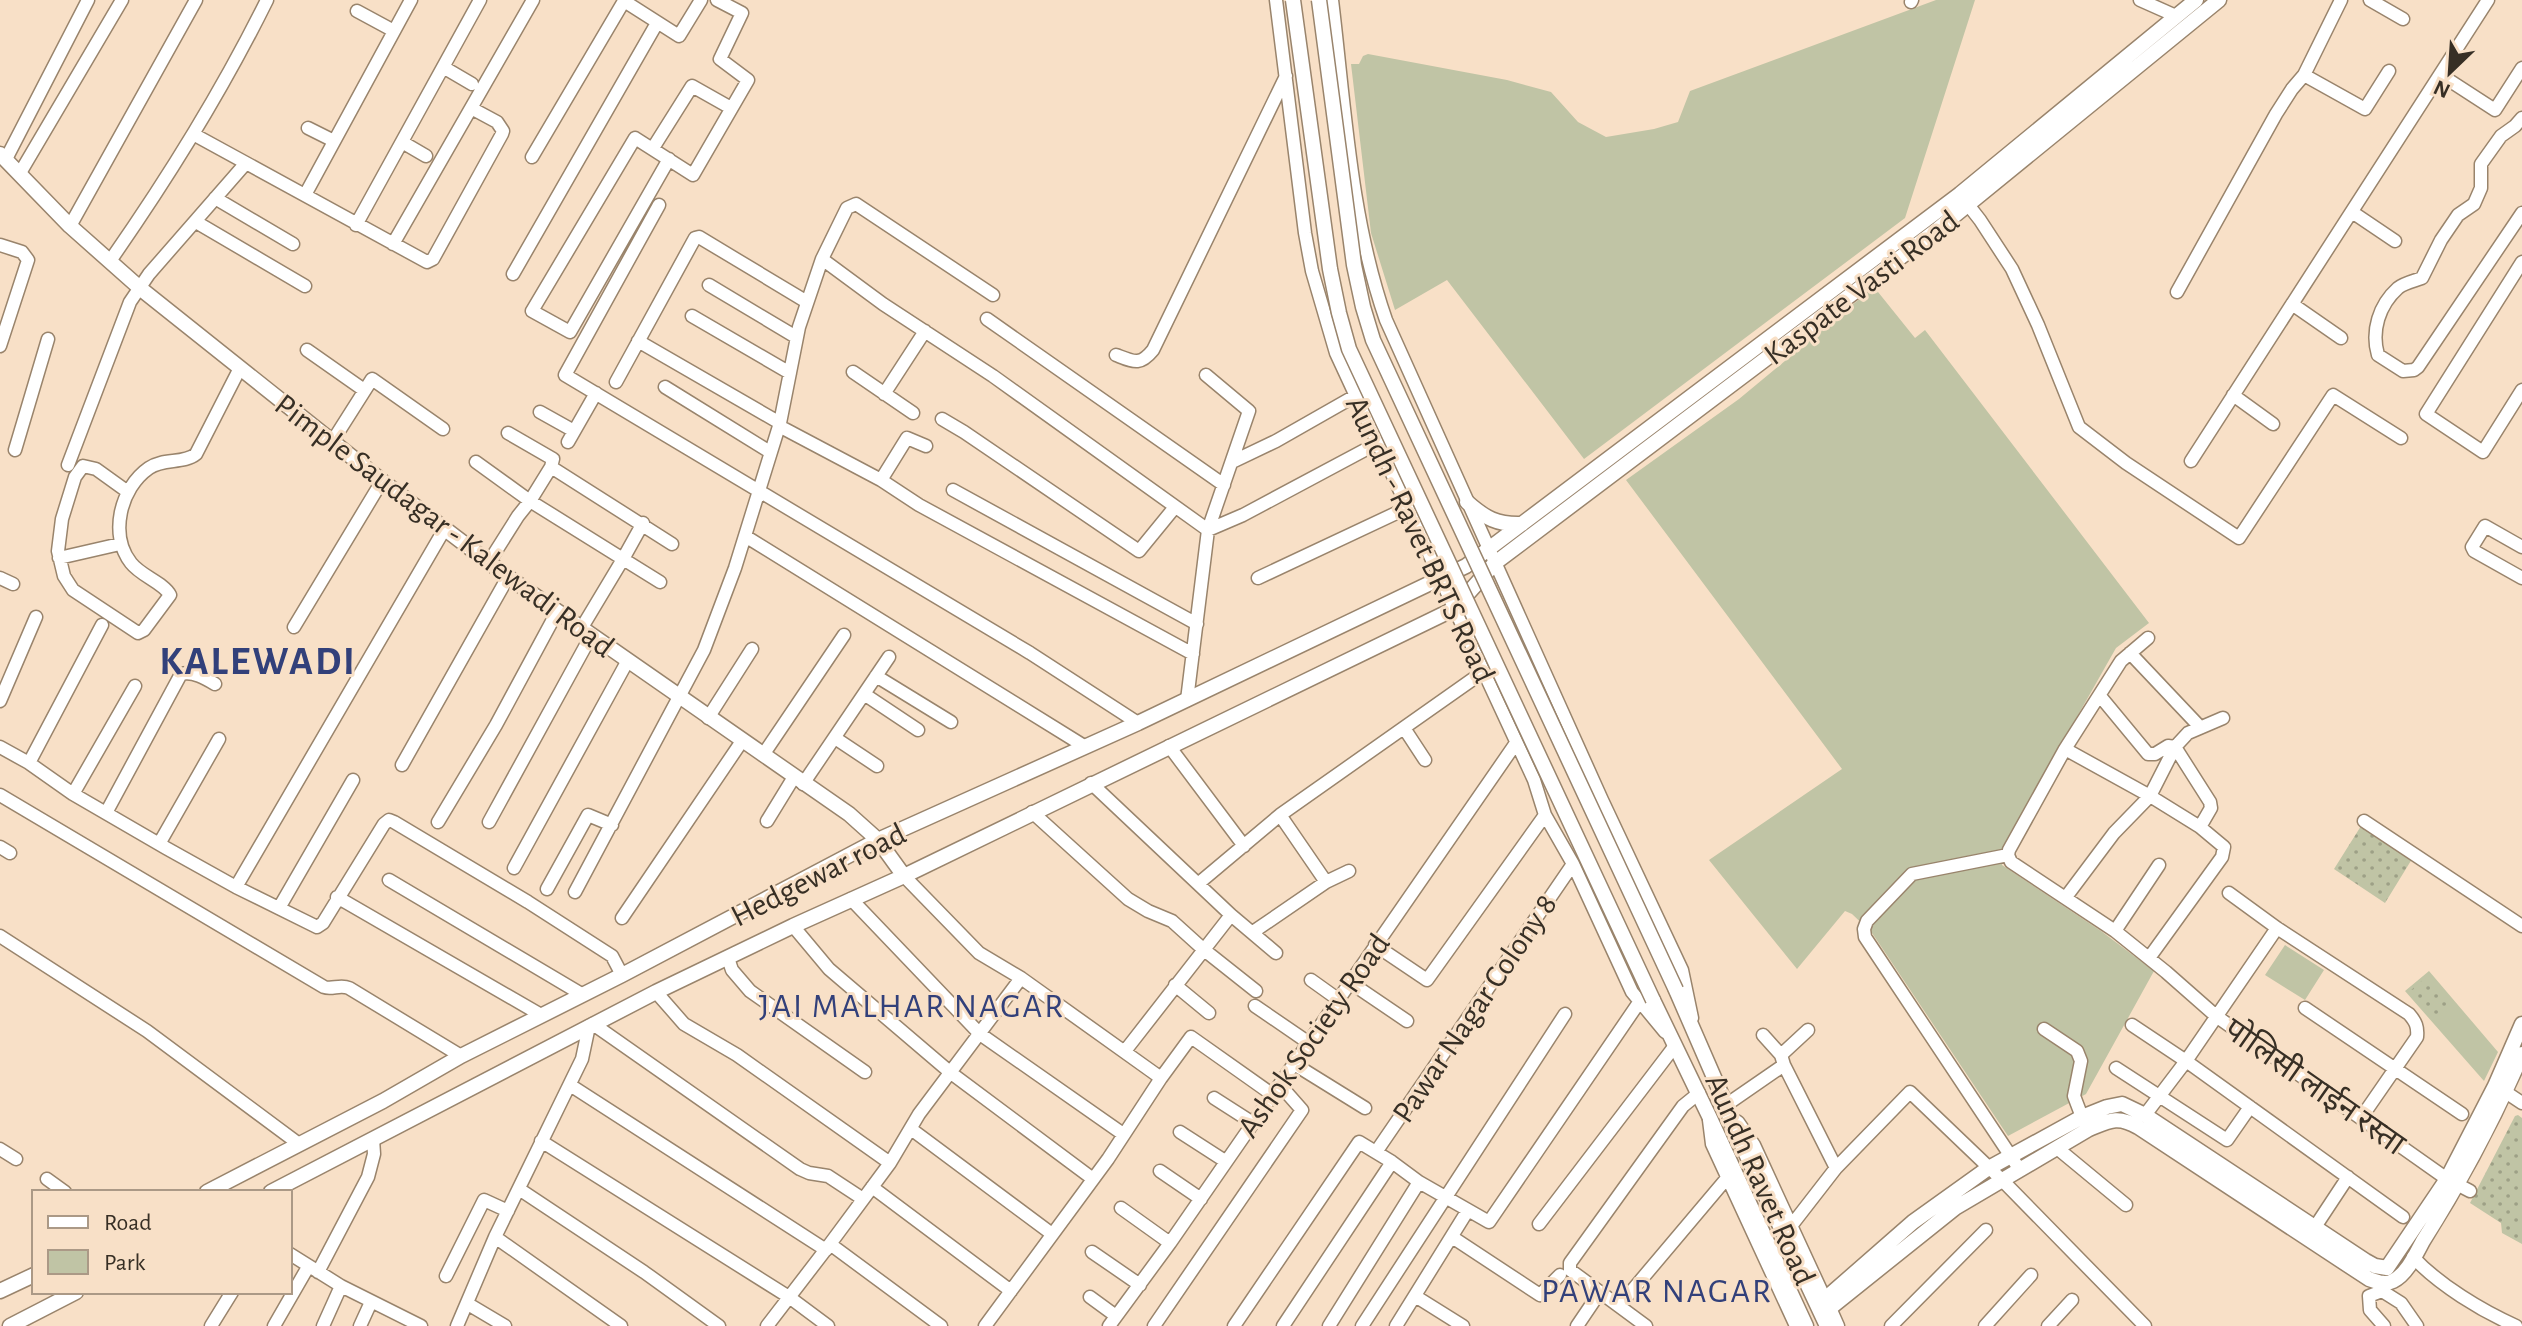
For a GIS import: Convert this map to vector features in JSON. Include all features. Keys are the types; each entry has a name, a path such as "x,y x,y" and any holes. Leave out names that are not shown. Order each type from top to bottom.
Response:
{"main road":[{"name":"Aundh Ravet Road","path":"1293,0 1330,269 1349,349 1646,1001 1699,1093 1798,1320"},
{"name":"Aundh Ravet Road","path":"1319,0 1354,265 1373,340 1695,1031 1728,1111 1827,1326"},
{"name":"Kaspate Vasti Road","path":"1964,200 2196,0"},
{"name":"Kaspate Vasti Road","path":"1492,556 1964,200 2219,0"},
{"name":"Pimple Saudagar - Kalewadi Road","path":"3,157 70,226 141,289 332,442 508,577 849,814 878,840 904,876"},
{"name":"Kaspate Vasti Road","path":"1492,556 1522,524 1646,440"},
{"path":"1467,502 1483,517 1494,522 1522,524"},
{"path":"1454,609 1492,556"},
{"name":"Hedgewar road","path":"215,1190 235,1185 299,1144 461,1056 878,840 1138,723 1492,556"},
{"name":"Hedgewar road","path":"275,1190 656,992 904,876 1454,609"},
{"path":"1850,1286 1913,1222 1987,1169 2082,1117 2122,1104 2145,1115 2170,1140 2359,1273 2369,1279 2394,1281 2413,1257 2458,1185 2501,1088 2522,1024"},
{"path":"2501,1088 2522,1054"},
{"path":"1826,1304 1955,1208 2089,1129 2121,1119 2170,1140 2315,1227 2375,1266 2383,1281"},
{"path":"2383,1281 2391,1264 2458,1185"},
{"path":"0,1291 32,1276"},
{"path":"10,1326 72,1294"}],"street":[{"path":"3,157 88,0"},
{"path":"20,173 122,0"},
{"path":"70,226 196,0"},
{"path":"110,261 193,134 267,0"},
{"path":"305,195 411,0"},
{"path":"356,225 480,0"},
{"path":"393,244 533,0"},
{"path":"532,157 624,1 679,36 701,0"},
{"path":"669,159 570,332 532,311 635,138 653,148 693,175 748,80 720,59 742,13 717,0"},
{"name":"Aundh - Ravet BRTS Road","path":"1276,0 1305,233 1312,271 1336,353 1534,780 1545,815 1573,864 1632,992 1646,1001"},
{"name":"Aundh - Ravet BRTS Road","path":"1332,0 1359,226 1367,263 1392,334 1682,970 1695,1031"},
{"path":"2140,0 2176,16"},
{"path":"2177,292 2276,114 2304,75 2341,0"},
{"path":"2370,0 2403,19"},
{"path":"2191,461 2488,0"},
{"path":"357,11 394,31"},
{"path":"513,274 657,23"},
{"path":"443,67 472,84"},
{"path":"2441,75 2495,110 2522,68"},
{"path":"2304,75 2365,109 2389,71"},
{"path":"1116,355 1133,362 1145,359 1153,350 1286,76"},
{"path":"653,148 692,86 731,108"},
{"path":"193,134 356,225 422,260 430,261 503,131 497,122 471,108"},
{"path":"2522,118 2501,136 2481,164 2481,188 2474,204 2458,215 2422,278 2400,286 2386,302 2378,318 2374,342 2378,355 2403,371 2418,367 2522,213"},
{"path":"308,128 334,141"},
{"path":"402,142 426,156"},
{"path":"68,465 130,302 149,274 246,163"},
{"path":"215,198 293,244"},
{"path":"1964,200 2012,269 2079,427 2126,463 2239,538 2333,395 2401,438"},
{"path":"575,892 704,650 745,536 779,424 796,337 807,302 822,259 847,208 856,204 993,295"},
{"path":"659,205 565,375 1030,653 1138,723"},
{"path":"2352,212 2395,241"},
{"path":"196,222 305,286"},
{"path":"616,382 695,238 699,237 807,302"},
{"path":"0,245 22,252 28,260 0,346"},
{"path":"822,259 993,376 1208,530"},
{"path":"2522,262 2426,414 2483,452 2522,390"},
{"path":"709,285 796,337"},
{"path":"2292,304 2341,338"},
{"path":"692,316 790,373"},
{"path":"987,319 1224,485"},
{"path":"884,394 925,331"},
{"path":"15,450 48,339"},
{"path":"638,341 881,480 919,505 1193,654"},
{"path":"307,350 364,390"},
{"path":"128,492 96,469 83,466 75,477 62,519 58,551 64,576 73,590 138,633 144,630 165,603 169,592 132,564 120,544 122,506 136,479 151,467 194,457 240,368"},
{"path":"853,372 913,413"},
{"path":"1187,700 1208,530 1249,411 1206,375"},
{"path":"332,442 370,381 375,380 443,429"},
{"path":"665,387 770,452"},
{"path":"540,412 571,437 596,393"},
{"path":"2233,395 2273,424"},
{"path":"1232,462 1355,396"},
{"path":"942,419 1137,550 1142,550 1175,507"},
{"path":"489,562 530,501 553,459 508,433"},
{"path":"881,480 907,438 926,446"},
{"path":"1208,530 1243,515 1376,444"},
{"path":"476,462 530,501 660,582"},
{"path":"551,467 672,544"},
{"path":"294,627 382,481"},
{"path":"953,490 1197,624"},
{"path":"1258,578 1407,508"},
{"path":"489,822 643,523"},
{"path":"2522,547 2485,526 2472,549 2522,578"},
{"path":"236,887 444,530"},
{"path":"745,536 1084,746"},
{"path":"59,558 120,544"},
{"path":"402,765 508,577"},
{"path":"0,578 13,584"},
{"path":"438,822 503,713 557,612"},
{"path":"0,701 36,617"},
{"path":"29,763 102,625"},
{"path":"763,755 844,635"},
{"path":"2020,1170 1865,937 1864,929 1873,914 1912,874 2008,855 2065,749 2121,661 2148,638"},
{"path":"708,718 752,649"},
{"path":"2130,653 2200,727"},
{"path":"767,821 835,738 889,657"},
{"path":"514,868 627,662"},
{"path":"1199,883 1280,815 1483,672"},
{"path":"106,813 181,674 203,677 215,684"},
{"path":"876,676 951,722"},
{"path":"73,794 135,686"},
{"path":"864,694 918,730"},
{"path":"2100,696 2148,754 2155,754 2168,746 2175,747 2210,802 2211,808 2200,827"},
{"path":"2066,897 2114,833 2150,796 2175,747 2188,733 2223,718"},
{"path":"1404,728 1425,760"},
{"path":"835,738 877,766"},
{"path":"159,844 219,739"},
{"path":"622,918 742,741"},
{"name":"Ashok Society Road","path":"1112,1321 1201,1199 1516,743"},
{"path":"1169,746 1244,846"},
{"path":"0,747 159,844 312,925 320,926 389,820 612,956 622,975"},
{"path":"2065,749 2150,796 2222,843 2225,852 2149,958"},
{"path":"279,908 353,780"},
{"path":"1091,783 1231,915 1276,953"},
{"path":"0,795 324,987 339,985 349,988 461,1056"},
{"path":"1032,812 1128,899 1172,921 1256,991"},
{"path":"547,889 588,815 612,825"},
{"path":"1280,815 1326,882"},
{"path":"1375,945 1427,980 1545,815"},
{"path":"2364,821 2522,926"},
{"name":"पोलिसी लाईन रस्ता","path":"2008,855 2011,862 2115,931 2216,1016 2458,1185"},
{"name":"Pawar Nagar Colony 8","path":"1376,1152 1573,864"},
{"path":"2115,931 2159,865"},
{"path":"1253,932 1326,882 1349,871"},
{"path":"904,876 979,953 1021,978 1161,1078"},
{"path":"389,880 583,995"},
{"path":"2229,893 2415,1021 2417,1037 2361,1118"},
{"path":"337,897 541,1015"},
{"path":"851,899 980,1034 1123,1134"},
{"path":"1125,1051 1231,915"},
{"path":"793,926 829,969 951,1073 1093,1179"},
{"path":"2145,1115 2277,928"},
{"path":"0,936 147,1031 299,1144"},
{"path":"728,958 732,970 750,991 865,1072"},
{"path":"767,1326 890,1163 911,1129 1021,978"},
{"path":"1311,980 1339,1000"},
{"path":"1351,983 1407,1021"},
{"path":"1175,985 1209,1013"},
{"path":"656,992 684,1024 737,1055 890,1163"},
{"path":"1234,1326 1359,1142 1419,1182 1489,1222 1646,1001"},
{"path":"1255,1006 1309,1043"},
{"path":"2305,1008 2462,1114"},
{"path":"1362,1326 1565,1014"},
{"path":"457,1326 495,1237 582,1059 591,1025 800,1169 828,1176 863,1199"},
{"path":"2132,1025 2403,1217"},
{"path":"2044,1029 2077,1051 2081,1061 2074,1096 2082,1117"},
{"path":"1808,1030 1782,1060 1728,1111 1754,1145 1838,1326"},
{"path":"1763,1035 1782,1060 1836,1168"},
{"path":"985,1326 1093,1179 1191,1037 1276,1090 1302,1110 1154,1326"},
{"path":"1539,1224 1673,1044"},
{"path":"1294,1064 1365,1108"},
{"path":"2116,1068 2227,1140 2250,1107"},
{"path":"570,1085 828,1247 941,1326"},
{"path":"2501,1088 2522,1103"},
{"path":"1791,1226 1836,1168 1910,1092 1987,1169 2002,1180 2138,1323"},
{"path":"1639,1324 1570,1270 1570,1263 1683,1106 1699,1093"},
{"path":"1214,1098 1253,1123"},
{"path":"1709,1116 1712,1144 1798,1320"},
{"path":"911,1129 1052,1234"},
{"path":"1180,1132 1225,1161"},
{"path":"274,1326 313,1269 368,1177 374,1154 373,1139"},
{"path":"541,1141 789,1297 828,1326"},
{"path":"2057,1148 2126,1205"},
{"path":"0,1149 16,1159"},
{"path":"1283,1326 1392,1162"},
{"path":"1160,1171 1201,1199"},
{"path":"2315,1227 2348,1177"},
{"path":"1619,1306 1727,1178"},
{"path":"47,1179 62,1190"},
{"path":"1329,1326 1419,1182"},
{"path":"872,1187 1011,1291"},
{"path":"519,1189 719,1326"},
{"path":"446,1276 484,1200 508,1211"},
{"path":"1121,1208 1170,1243"},
{"path":"1396,1326 1468,1210"},
{"path":"1891,1326 1986,1230"},
{"path":"495,1237 621,1326"},
{"path":"1452,1237 1540,1295 1560,1275"},
{"path":"1092,1252 1140,1285"},
{"path":"292,1255 341,1286 421,1326"},
{"path":"2413,1257 2423,1268 2483,1309 2516,1326"},
{"path":"1985,1326 2031,1275"},
{"path":"2384,1326 2370,1310 2369,1296 2383,1281 2417,1326"},
{"path":"323,1326 341,1286"},
{"path":"1577,1326 1600,1292"},
{"path":"211,1326 231,1294"},
{"path":"1415,1296 1463,1326"},
{"path":"1090,1297 1112,1321"},
{"path":"2048,1326 2072,1300"},
{"path":"360,1326 371,1302"},
{"path":"468,1304 505,1326"}],"green space":[{"path":"1936,0 1975,0 1905,218 1584,459 1447,280 1395,310 1371,233 1351,64 1359,64 1363,56 1368,54 1507,80 1551,92 1578,122 1606,137 1678,122 1690,91"},
{"path":"1874,287 1915,338 1925,330 2149,623 2116,648 2002,849 2002,865 2101,931 2154,971 2086,1094 2008,1136 1872,933 1852,914 1845,911 1797,969 1709,860 1842,769 1626,480 1739,399"},
{"path":"2361,826 2412,859 2385,903 2334,869"},
{"path":"2285,945 2324,970 2305,1000 2265,975"},
{"path":"2429,971 2498,1052 2484,1081 2405,991"},
{"path":"2425,978 2450,1006 2434,1020 2410,991"},
{"path":"2518,1115 2522,1118 2522,1244 2502,1233 2501,1223 2470,1203"}],"district":[{"name":"KALEWADI","path":"258,660"},
{"name":"JAI MALHAR NAGAR","path":"912,1005"},
{"name":"PAWAR NAGAR","path":"1657,1290"}]}
